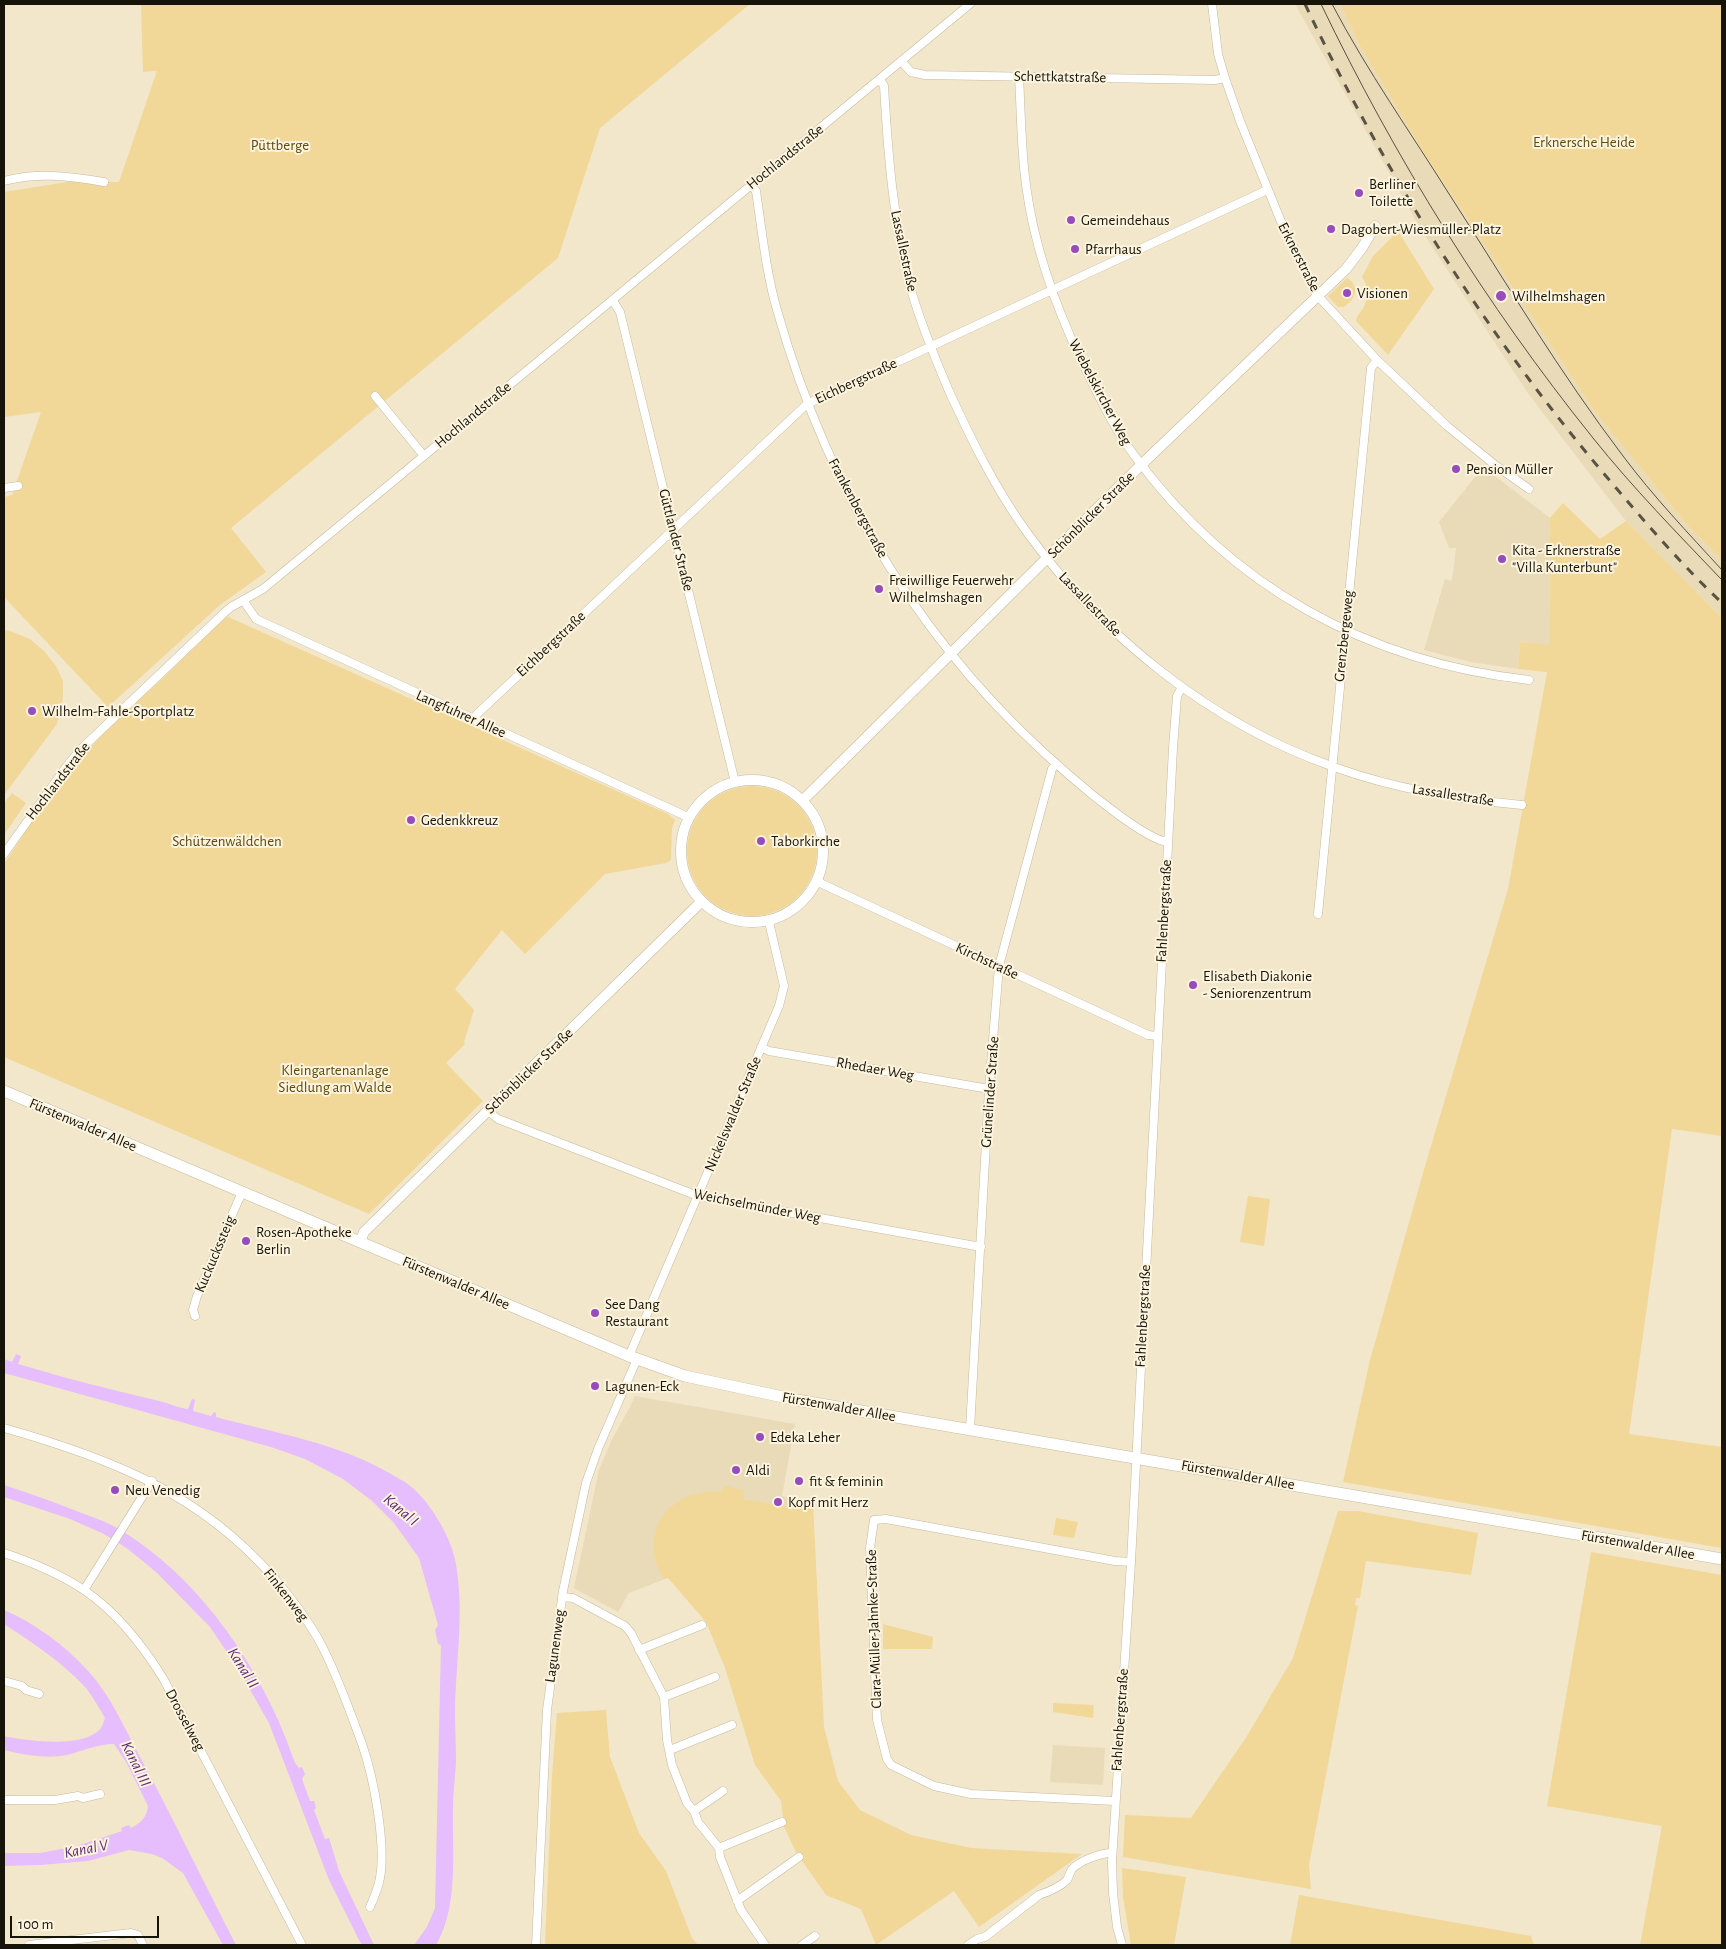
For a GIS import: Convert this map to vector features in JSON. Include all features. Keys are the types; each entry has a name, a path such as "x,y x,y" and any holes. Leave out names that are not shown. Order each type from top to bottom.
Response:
{"main road":[{"name":"Fürstenwalder Allee","path":"4,1091 633,1357 685,1376 739,1388 970,1429 1722,1560"}],"street":[{"name":"Hochlandstraße","path":"4,854 80,750 224,613 263,589 970,4"},
{"name":"Erknerstraße","path":"1212,4 1224,78 1267,190 1317,295 1377,360 1447,426 1495,465 1529,489"},
{"name":"Schettkatstraße","path":"901,61 911,72 925,75 1214,80 1224,78"},
{"name":"Wiebelskircher Weg","path":"1019,76 1026,187 1052,291 1087,373 1112,420 1142,464 1184,514 1234,561 1290,601 1345,631 1427,661 1461,670 1529,680"},
{"name":"Lassallestraße","path":"880,80 884,86 894,209 910,286 930,346 961,416 989,472 1021,524 1070,586 1102,619 1182,688 1256,733 1331,766 1368,778 1427,793 1466,800 1522,805"},
{"path":"4,181 18,177 61,176 104,182"},
{"name":"Frankenbergstraße","path":"751,185 756,192 777,308 807,404 834,466 866,530 908,596 950,654 992,702 1056,764 1085,789 1143,831 1161,841 1168,842"},
{"name":"Eichbergstraße","path":"473,720 476,715 807,404 1267,190"},
{"name":"Schönblicker Straße","path":"803,800 1142,464 1346,268 1362,248 1375,226"},
{"name":"Güttlander Straße","path":"612,300 620,312 735,782"},
{"name":"Grenzbergeweg","path":"1318,914 1371,368 1377,360"},
{"path":"375,396 424,456"},
{"path":"4,488 18,486"},
{"name":"Langfuhrer Allee","path":"243,600 256,619 688,817"},
{"name":"Fahlenbergstraße","path":"1122,1945 1117,1927 1113,1893 1112,1853 1136,1458 1168,842 1177,696 1182,688"},
{"name":"Grünelinder Straße","path":"970,1429 989,1089 999,966 1052,769 1056,764"},
{"path":"765,781 790,790 803,800 814,814 822,836 823,861 818,882 798,905 786,914 769,922 743,922 729,919 701,902 691,889 684,873 680,855 682,837 688,817 708,795 721,787 735,782 765,781"},
{"name":"Kirchstraße","path":"818,882 1148,1035 1157,1036"},
{"name":"Schönblicker Straße","path":"360,1242 364,1232 701,902"},
{"name":"Nickelswalder Straße","path":"633,1357 698,1196 779,1006 784,986 769,922"},
{"name":"Rhedaer Weg","path":"761,1047 769,1051 989,1089"},
{"name":"Weichselmünder Weg","path":"488,1112 498,1119 698,1196 981,1247"},
{"name":"Kuckuckssteig","path":"196,1316 193,1310 197,1296 242,1192"},
{"name":"Lagunenweg","path":"536,1945 547,1710 562,1596 586,1482 633,1357"},
{"name":"Finkenweg","path":"4,1428 84,1453 152,1481 208,1516 248,1550 294,1601 323,1648 357,1729 366,1757 374,1792 381,1844 381,1865 377,1891 370,1907"},
{"path":"84,1590 152,1481"},
{"name":"Clara-Müller-Jahnke-Straße","path":"1115,1801 969,1794 934,1786 891,1765 887,1759 877,1720 870,1548 874,1520 886,1519 1115,1561 1130,1562"},
{"name":"Drosselweg","path":"4,1553 47,1571 84,1590 114,1616 135,1639 158,1670 302,1945"},
{"path":"562,1596 573,1598 625,1626 639,1650 664,1697 667,1740 672,1765 687,1803 694,1811 698,1822 719,1848 720,1857 737,1901 751,1926 765,1945"},
{"path":"639,1650 702,1625"},
{"path":"664,1697 715,1677"},
{"path":"4,1681 22,1686 26,1690 39,1694"},
{"path":"670,1750 732,1725"},
{"path":"694,1811 723,1791"},
{"path":"4,1800 55,1800 78,1796 83,1798 100,1794"},
{"path":"719,1848 782,1822"},
{"path":"968,1945 976,1939 985,1937 1040,1895 1050,1891 1066,1880 1072,1869 1083,1862 1106,1853 1112,1853"},
{"path":"737,1901 799,1857"},
{"path":"29,1945 59,1943 131,1933 138,1935 143,1945"},
{"path":"802,1945 815,1936"}],"shaded area":[{"path":"1295,4 1340,4 1360,46 1422,150 1595,412 1688,526 1722,560 1722,618 1626,521 1527,392 1420,228"},
{"name":"Kita - Erknerstraße \"Villa Kunterbunt\"","path":"1483,467 1550,518 1549,646 1520,642 1518,669 1471,662 1424,650 1445,579 1451,581 1453,574 1456,548 1449,548 1439,522"},
{"path":"635,1396 795,1424 782,1496 794,1499 793,1507 742,1499 721,1492 693,1495 653,1543 655,1559 665,1579 629,1593 618,1612 574,1588 599,1470 612,1439"},
{"path":"1053,1745 1105,1748 1103,1785 1050,1782"}],"green space":[{"name":"Püttberge","path":"141,4 750,4 600,128 558,258 231,528 266,572 220,605 108,707 4,597 4,497 12,495 41,412 4,417 4,192 67,182 119,182 157,71 143,72"},
{"name":"Erknersche Heide","path":"1340,4 1722,4 1722,560 1688,526 1595,412 1422,150 1360,46"},
{"path":"1398,231 1434,289 1388,355 1356,321 1367,297 1366,285 1362,277 1373,256"},
{"path":"1347,278 1354,285 1355,293 1348,304 1344,307 1338,307 1328,296"},
{"path":"1563,503 1600,539 1626,521 1722,618 1722,1136 1672,1129 1629,1434 1722,1447 1722,1548 1343,1482 1370,1360 1425,1166 1508,889 1547,672 1518,669 1520,642 1549,645 1550,518"},
{"name":"Kleingartenanlage Siedlung am Walde","path":"226,616 668,814 675,820 672,829 671,860 666,863 605,874 525,954 502,930 455,989 474,1010 465,1044 446,1063 483,1101 369,1214 4,1057 4,864 42,806 80,759 119,717 161,680"},
{"name":"Wilhelm-Fahle-Sportplatz","path":"4,630 30,639 45,652 56,666 63,681 63,698 57,724 4,795"},
{"path":"752,786 765,787 777,791 798,805 812,826 816,838 816,864 812,876 798,897 777,911 765,915 752,916 739,915 727,911 706,897 692,876 688,864 687,851 688,838 692,826 706,805 727,791 739,787"},
{"path":"12,793 26,803 4,835 4,803"},
{"path":"1248,1196 1270,1199 1264,1246 1240,1242"},
{"path":"724,1486 744,1490 743,1499 792,1507 794,1499 813,1503 824,1727 838,1781 860,1810 911,1835 971,1848 1082,1854 979,1927 954,1891 876,1945 861,1909 826,1895 797,1854 784,1827 781,1801 755,1765 725,1668 706,1622 668,1578 665,1579 657,1566 654,1538 664,1514 674,1504 686,1497 701,1493 720,1492"},
{"path":"1338,1511 1358,1511 1478,1533 1471,1575 1366,1561 1360,1598 1356,1598 1355,1605 1358,1606 1309,1865 1311,1889 1123,1857 1125,1815 1191,1818 1247,1736 1293,1658"},
{"path":"1056,1518 1078,1522 1074,1538 1053,1535"},
{"path":"1591,1552 1722,1575 1722,1945 1640,1945 1662,1826 1547,1806"},
{"path":"883,1624 933,1637 932,1649 883,1649"},
{"path":"1053,1703 1094,1705 1093,1718 1053,1712"},
{"path":"606,1710 610,1757 639,1833 666,1871 692,1938 698,1945 545,1945 552,1775 557,1713"},
{"path":"1122,1868 1186,1877 1174,1945 1131,1945 1123,1897"},
{"path":"1299,1895 1531,1936 1534,1945 1290,1945"}],"water":[{"name":"Kanal I","path":"16,1354 21,1356 18,1364 188,1409 192,1399 195,1400 193,1411 211,1416 214,1412 216,1417 306,1440 350,1454 371,1463 406,1483 417,1492 431,1509 444,1529 455,1559 460,1616 455,1710 456,1763 453,1802 453,1878 448,1913 436,1945 414,1945 427,1927 435,1908 441,1645 438,1644 435,1630 438,1625 419,1558 394,1523 371,1500 343,1479 305,1459 271,1447 4,1373 4,1359 12,1362"},
{"name":"Kanal II","path":"4,1485 103,1521 117,1528 148,1548 202,1600 248,1662 282,1729 295,1763 299,1768 302,1767 305,1774 302,1779 310,1801 314,1801 316,1808 314,1810 325,1839 329,1838 339,1871 374,1945 362,1945 358,1938 329,1880 269,1723 237,1667 210,1627 156,1572 128,1549 104,1534 70,1519 4,1497"},
{"path":"4,1610 39,1629 60,1644 97,1681 116,1711 151,1777 236,1945 223,1945 183,1873 162,1858 152,1854 129,1850 88,1861 4,1866 4,1853 40,1853 77,1846 122,1831 121,1828 129,1825 131,1828 143,1819 148,1806 126,1762 114,1744 96,1746 67,1755 52,1757 27,1755 4,1750 4,1736 55,1742 82,1739 93,1735 101,1728 105,1718 89,1691 77,1679 47,1653 4,1624"}],"tram line":[{"path":"1321,4 1411,174 1479,283 1516,336 1608,457 1722,580"},
{"path":"1332,4 1390,102 1577,393 1646,485 1722,570"}],"railway":[{"path":"1305,4 1371,133 1444,257 1485,317 1527,376 1617,489 1668,547 1722,603"}],"place":[{"name":"Berliner Toilette","path":"1359,193"},
{"name":"Gemeindehaus","path":"1071,220"},
{"name":"Dagobert-Wiesmüller-Platz","path":"1331,229"},
{"name":"Pfarrhaus","path":"1075,249"},
{"name":"Visionen","path":"1347,293"},
{"name":"Wilhelmshagen","path":"1501,296"},
{"name":"Pension Müller","path":"1456,469"},
{"name":"Kita - Erknerstraße \"Villa Kunterbunt\"","path":"1502,559"},
{"name":"Freiwillige Feuerwehr Wilhelmshagen","path":"879,589"},
{"name":"Wilhelm-Fahle-Sportplatz","path":"32,711"},
{"name":"Gedenkkreuz","path":"411,820"},
{"name":"Taborkirche","path":"761,841"},
{"name":"Elisabeth Diakonie - Seniorenzentrum","path":"1193,985"},
{"name":"Rosen-Apotheke Berlin","path":"246,1241"},
{"name":"See Dang Restaurant","path":"595,1313"},
{"name":"Lagunen-Eck","path":"595,1386"},
{"name":"Edeka Leher","path":"760,1437"},
{"name":"Aldi","path":"736,1470"},
{"name":"fit & feminin","path":"799,1481"},
{"name":"Neu Venedig","path":"115,1490"},
{"name":"Kopf mit Herz","path":"778,1502"}],"park label":[{"name":"Schützenwäldchen","path":"227,841"}],"water label":[{"name":"Kanal III","path":"136,1764"},
{"name":"Kanal V","path":"86,1849"}]}
